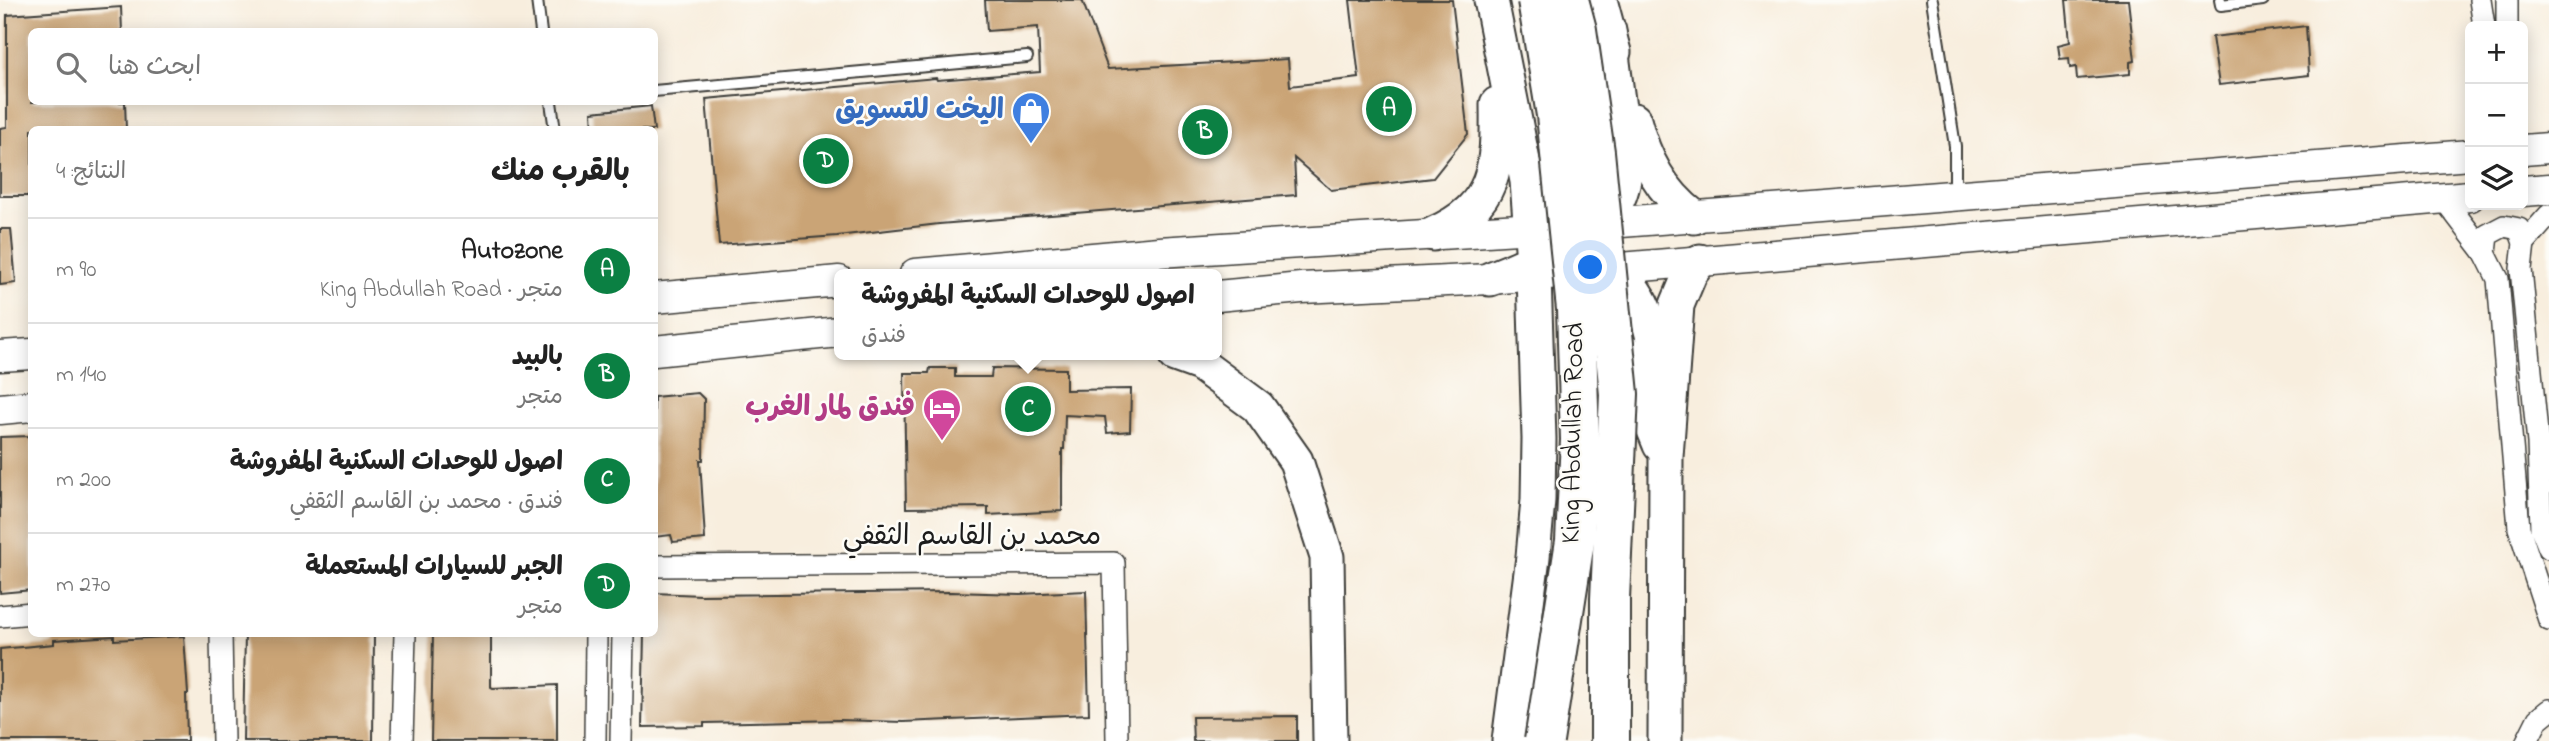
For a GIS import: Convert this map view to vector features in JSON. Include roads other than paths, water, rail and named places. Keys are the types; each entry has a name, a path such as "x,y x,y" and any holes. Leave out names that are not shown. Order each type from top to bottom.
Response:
{"highway":[{"name":"King Abdullah Road","path":"1537,0 1556,115 1576,309 1580,440 1575,541 1544,741"},
{"name":"King Abdullah Road","path":"1569,0 1577,30 1595,152 1619,394 1610,599 1610,741"}],"main road":[{"path":"1493,7 1518,56 1527,114 1540,129 1567,137 1592,127 1602,112 1605,16"},
{"path":"1433,234 1460,220 1471,210 1481,199 1493,175 1498,151 1493,7"},
{"path":"1493,7 1527,181 1533,254 1539,439 1535,534 1509,741"},
{"path":"1605,16 1644,155 1661,185 1694,217"},
{"path":"1533,254 1569,242 1596,224 1613,208 1619,197 1625,170 1605,16"},
{"path":"2528,150 2549,148"},
{"path":"1222,296 1301,288 1490,279 1533,254 1596,224 2465,155"},
{"path":"2528,191 2549,189"},
{"path":"970,269 1159,252 1433,234 1617,268 2456,197"},
{"path":"1569,242 1594,251 1617,268 1638,295 1655,342 1666,457"},
{"path":"1665,741 1666,457 1677,305 1690,274 1700,261"},
{"path":"658,298 834,281"},
{"path":"658,351 834,333"},
{"path":"1539,439 1546,421 1557,367 1570,351 1600,342 1621,348 1637,363 1645,384 1650,417 1666,457"},
{"path":"0,356 28,354"},
{"path":"1189,360 1200,364 1258,407 1296,461 1326,556 1330,741"},
{"path":"0,409 28,406"}],"street":[{"path":"2480,0 2483,21"},
{"path":"2507,0 2507,21"},
{"path":"2456,197 2498,279 2519,528 2549,620"},
{"path":"2524,243 2549,215"},
{"path":"2485,253 2487,235 2504,226 2519,229 2524,243 2521,269 2541,399 2544,440 2541,528 2549,548"},
{"name":"محمد بن القاسم الثقفي","path":"658,566 1114,563 1117,741"},
{"path":"0,616 28,613"},
{"path":"221,637 223,741"},
{"path":"402,741 405,637"},
{"path":"596,637 596,741"},
{"path":"621,741 623,637"},
{"path":"2527,741 2538,719 2549,710"}],"lane":[{"path":"537,0 540,28"},
{"path":"1932,0 1955,146 1955,196"},
{"path":"2220,0 2221,5 2263,0"},
{"path":"658,91 1027,57"},
{"path":"551,105 554,126"}],"place":[{"name":"Autozone","path":"1389,109"},
{"name":"بالبيد","path":"1205,132"},
{"name":"اليخت للتسويق","path":"1031,145"},
{"name":"الجبر للسيارات المستعملة","path":"826,161"},
{"name":"اصول للوحدات السكنية المفروشة","path":"1028,409"},
{"name":"فندق لمار الغرب","path":"942,442"}]}
